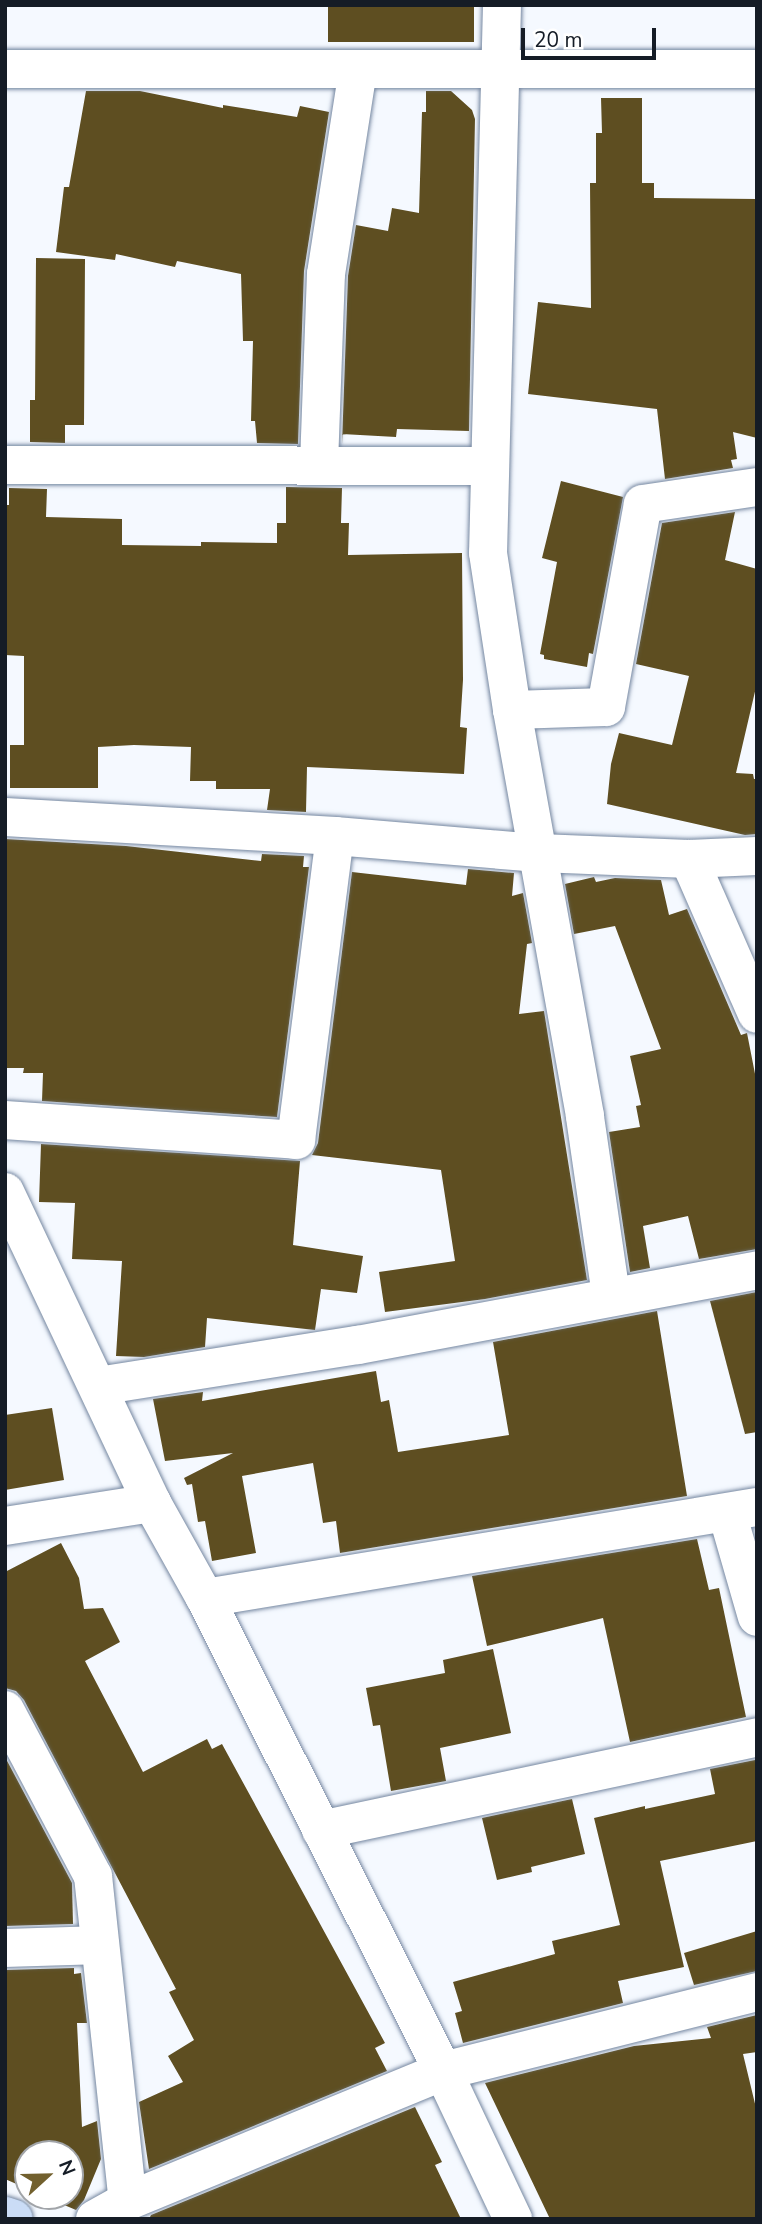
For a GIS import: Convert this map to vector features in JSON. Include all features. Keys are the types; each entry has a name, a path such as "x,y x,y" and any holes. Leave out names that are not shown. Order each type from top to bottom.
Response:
{"main road":[{"path":"5,2216 14,2219"}],"street":[{"path":"502,5 488,553 512,710 585,1117 611,1296"},
{"path":"5,69 757,69"},
{"path":"318,464 326,274 358,69"},
{"path":"5,465 490,466"},
{"path":"512,710 606,707 643,504 757,487"},
{"path":"5,817 335,836 539,853 689,859 757,856"},
{"path":"5,1120 296,1140 335,836"},
{"path":"689,859 757,1014"},
{"path":"5,1192 152,1503 205,1598 443,2071 513,2219"},
{"path":"98,1386 358,1345 757,1270"},
{"path":"5,1527 152,1503"},
{"path":"205,1598 742,1510 757,1617"},
{"path":"5,1710 93,1876 128,2201"},
{"path":"321,1830 757,1737"},
{"path":"5,1948 100,1945"},
{"path":"95,2219 128,2201 443,2071 757,1992"}],"building":[{"path":"328,5 474,5 474,42 328,42"},
{"path":"86,91 140,91 223,108 223,105 297,117 300,106 329,112 304,271 298,444 257,443 255,421 251,421 253,341 243,341 241,274 177,261 175,267 116,254 115,260 56,252 64,187 69,187"},
{"path":"426,91 451,91 472,110 475,119 469,431 397,429 396,437 342,434 348,276 356,225 388,231 392,208 419,213 422,112 426,112"},
{"path":"601,98 642,98 642,183 654,183 654,198 757,199 757,438 733,432 737,459 731,460 733,468 665,479 657,409 528,394 538,302 591,308 590,183 596,183 596,133 602,133"},
{"path":"36,258 85,259 84,425 65,425 65,443 30,442 30,400 35,400"},
{"path":"561,481 623,497 593,654 589,653 587,667 544,659 544,655 540,654 557,562 542,558"},
{"path":"286,487 342,488 341,523 349,523 348,555 462,553 463,680 460,727 467,728 464,774 307,767 306,812 267,810 270,789 216,789 216,781 190,781 191,747 134,745 98,747 98,788 10,788 10,745 24,745 24,656 5,655 5,505 9,505 9,488 47,489 46,517 122,519 122,545 201,546 201,542 277,543 277,523 286,523"},
{"path":"735,512 725,560 757,569 757,683 736,773 753,774 754,779 757,779 757,834 745,835 607,804 611,764 619,733 672,745 689,676 636,664 662,523"},
{"path":"5,839 126,846 261,861 262,854 304,856 303,867 309,867 277,1117 42,1101 43,1073 23,1073 24,1068 5,1068"},
{"path":"468,869 514,873 512,896 523,893 532,943 527,944 519,1014 544,1011 587,1280 485,1299 385,1312 379,1272 455,1261 441,1170 312,1155 318,1143 352,872 466,885"},
{"path":"594,877 596,882 615,878 661,880 669,915 687,909 741,1035 747,1033 757,1084 757,1249 699,1259 688,1216 643,1226 650,1268 630,1272 609,1132 640,1127 636,1106 641,1105 630,1056 661,1049 615,926 574,934 565,884"},
{"path":"41,1144 300,1161 293,1245 363,1256 357,1293 321,1289 315,1330 207,1318 205,1347 144,1357 116,1356 122,1261 72,1259 75,1203 39,1202"},
{"path":"757,1292 757,1432 745,1434 710,1301"},
{"path":"657,1311 687,1496 340,1553 336,1521 323,1523 313,1463 242,1476 256,1553 212,1561 205,1521 198,1522 192,1484 187,1485 184,1478 233,1453 165,1461 153,1399 203,1392 202,1401 376,1371 381,1402 389,1400 398,1452 509,1435 493,1342"},
{"path":"52,1408 64,1480 5,1490 5,1415"},
{"path":"697,1539 709,1590 719,1588 746,1717 630,1742 603,1618 487,1646 472,1576"},
{"path":"61,1543 79,1578 84,1609 103,1608 120,1642 85,1661 143,1772 207,1739 212,1749 222,1744 385,2043 375,2048 387,2071 149,2169 139,2102 183,2082 168,2056 194,2040 169,1992 176,1989 24,1700 16,1691 5,1688 5,1572"},
{"path":"493,1649 511,1733 440,1748 446,1781 391,1791 380,1725 373,1726 366,1688 445,1673 443,1660"},
{"path":"5,1757 72,1883 73,1924 5,1926"},
{"path":"755,1760 757,1841 660,1861 684,1967 618,1981 623,2003 463,2043 455,2013 462,2011 453,1982 555,1954 552,1941 620,1925 594,1818 715,1794 710,1769"},
{"path":"572,1799 585,1854 531,1867 532,1872 497,1880 482,1818"},
{"path":"757,1931 757,1971 694,1985 684,1953"},
{"path":"74,1968 74,1974 81,1973 87,2023 77,2023 82,2127 97,2121 101,2159 84,2200 84,2140 14,2140 14,2183 5,2179 5,1970"},
{"path":"757,2015 757,2052 743,2054 757,2112 757,2219 550,2219 485,2083 634,2046 711,2038 707,2027"},
{"path":"415,2107 442,2162 435,2165 461,2219 149,2219 151,2215"}]}
